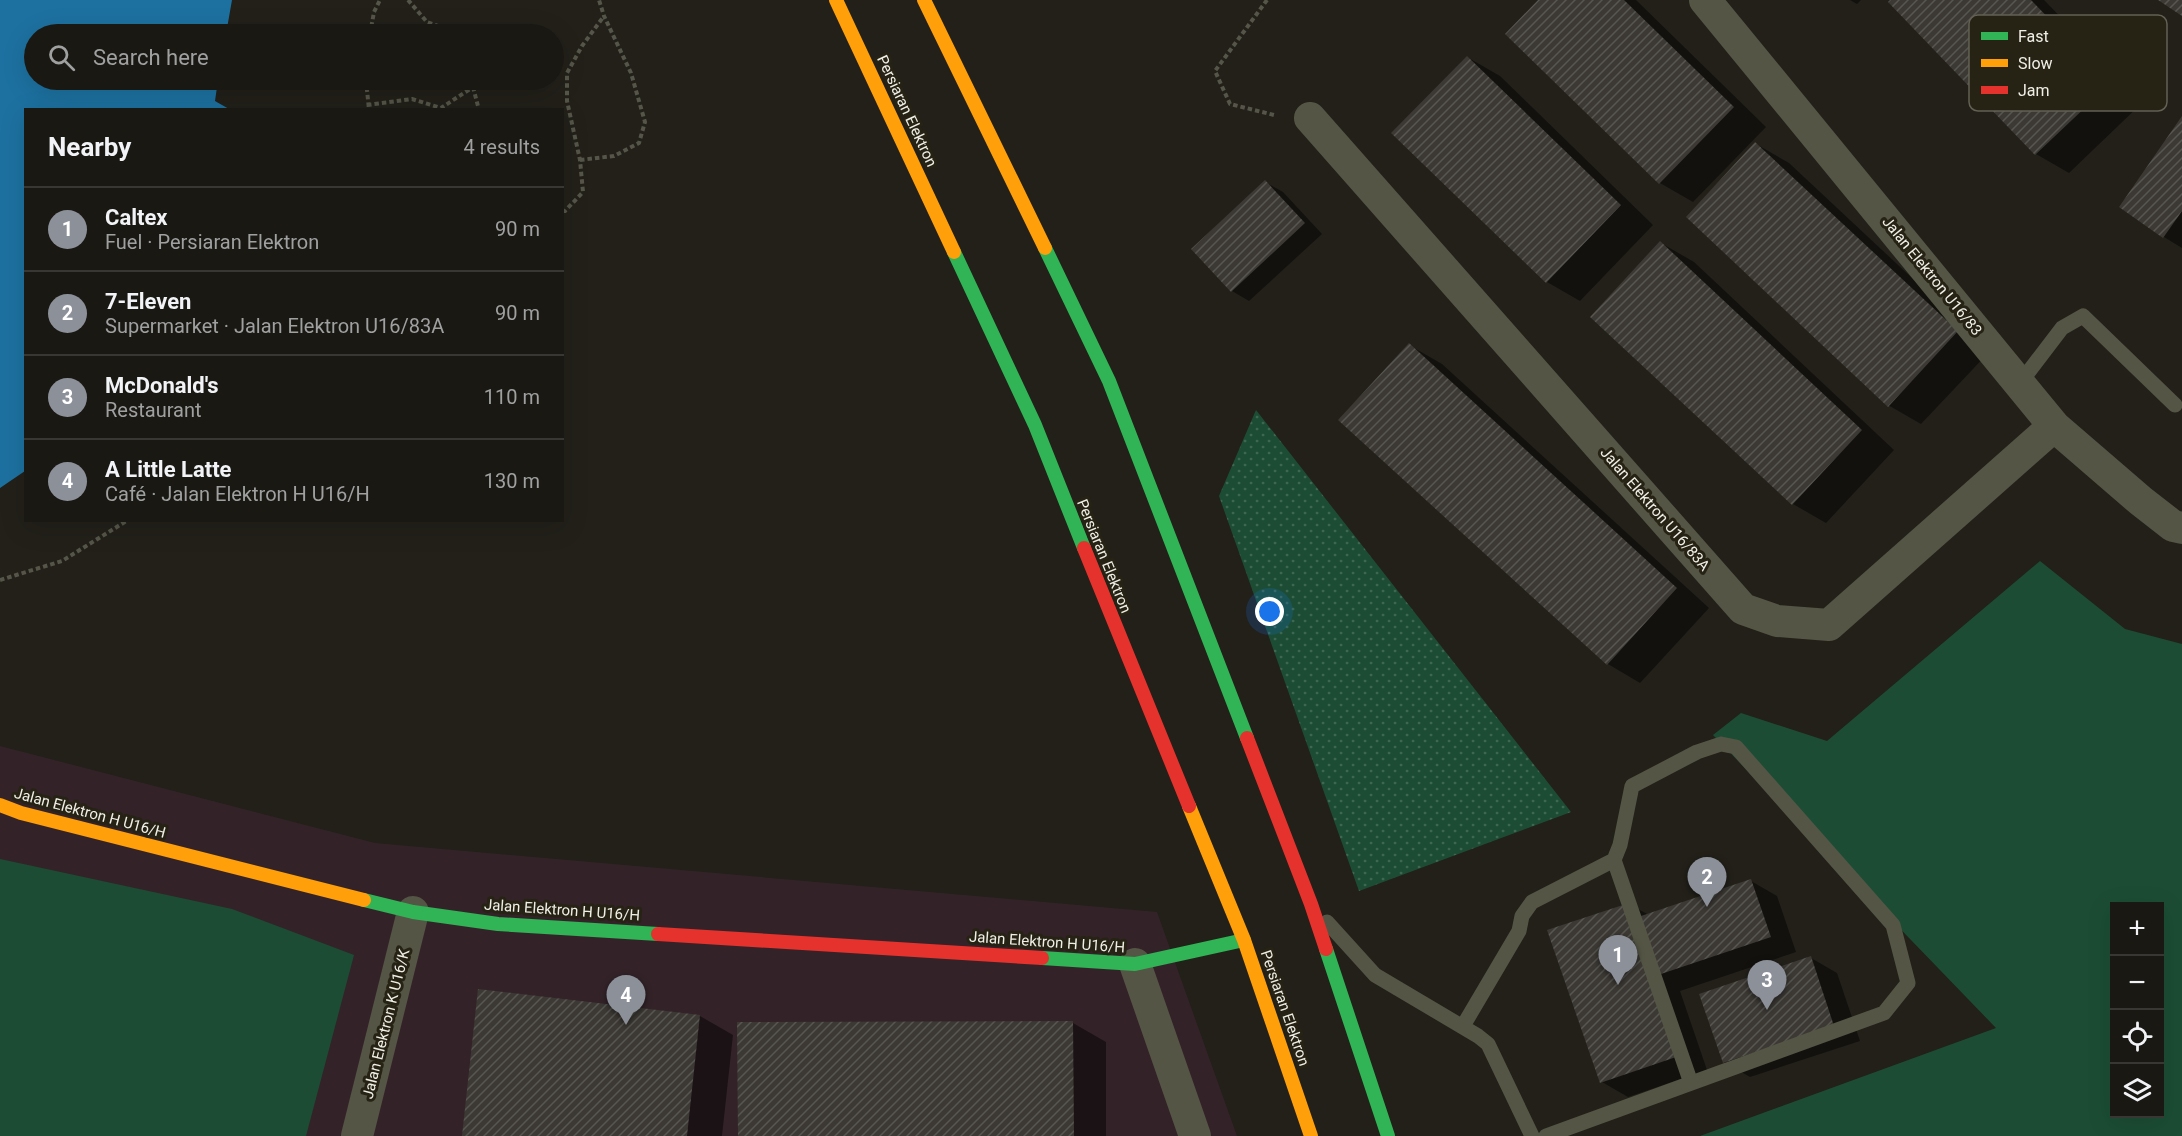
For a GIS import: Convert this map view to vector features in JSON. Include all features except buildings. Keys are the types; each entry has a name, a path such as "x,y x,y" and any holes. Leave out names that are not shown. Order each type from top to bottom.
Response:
{"main road":[{"name":"Persiaran Elektron","path":"836,0 1035,425 1244,940 1311,1136"},
{"path":"924,0 1109,381 1311,904 1388,1136"},
{"name":"Jalan Elektron H U16/H","path":"0,805 21,813 413,912 498,924 1135,964 1244,940"}],"street":[{"name":"Jalan Elektron U16/83","path":"1705,0 2054,426 2141,501 2174,526 2182,528"},
{"name":"Jalan Elektron U16/83A","path":"1310,118 1743,609 1777,621 1829,625 2054,426"},
{"name":"Jalan Elektron K U16/K","path":"357,1136 413,912"},
{"path":"1135,964 1195,1136"}],"lane":[{"path":"2020,383 2062,328 2083,316 2175,405"},
{"path":"1546,1136 1884,1013 1908,983 1893,925 1736,747 1721,744 1698,752 1632,786 1620,845 1614,860 1691,1083"},
{"path":"1462,1026 1519,931 1522,916 1532,902 1614,860"},
{"path":"1311,904 1375,975 1462,1026 1488,1044 1532,1136"}],"path":[{"path":"372,24 374,12 380,0"},
{"path":"408,0 427,22 432,24"},
{"path":"580,160 614,156 639,143 645,122 631,73 604,16 599,0"},
{"path":"1268,0 1215,71 1230,104 1271,115 1310,118"},
{"path":"564,211 583,192 580,160 567,101 567,73 582,46 604,16"},
{"path":"367,90 368,107 412,99 441,108 468,90"},
{"path":"474,90 478,108"},
{"path":"0,580 62,561 125,522"}],"shaded area":[{"path":"0,746 375,843 1157,912 1237,1136 0,1136"}],"green space":[{"path":"1256,410 1571,812 1359,891 1219,496"},
{"path":"2040,561 2125,629 2182,644 2182,1136 1700,1136 1996,1028 1713,735 1741,713 1827,741"},
{"path":"0,859 232,909 354,955 306,1136 0,1136"}],"water":[{"path":"0,0 232,0 228,24 24,24 24,90 217,90 215,101 227,108 24,108 24,472 0,488"}],"traffic: fast":[{"path":"1045,248 1109,381 1247,738"},
{"path":"954,252 1035,425 1084,548"},
{"path":"364,900 413,912 498,924 658,934"},
{"path":"1042,958 1135,964 1244,940"},
{"path":"1326,949 1388,1136"}],"traffic: slow":[{"path":"836,0 954,252"},
{"path":"924,0 1045,248"},
{"path":"0,805 21,813 364,900"},
{"path":"1189,806 1244,940 1311,1136"}],"traffic: jam":[{"path":"1084,548 1189,806"},
{"path":"1247,738 1326,949"},
{"path":"658,934 1042,958"}],"place":[{"name":"7-Eleven","path":"1707,907"},
{"name":"Caltex","path":"1618,985"},
{"name":"McDonald's","path":"1767,1010"},
{"name":"A Little Latte","path":"626,1025"}]}
